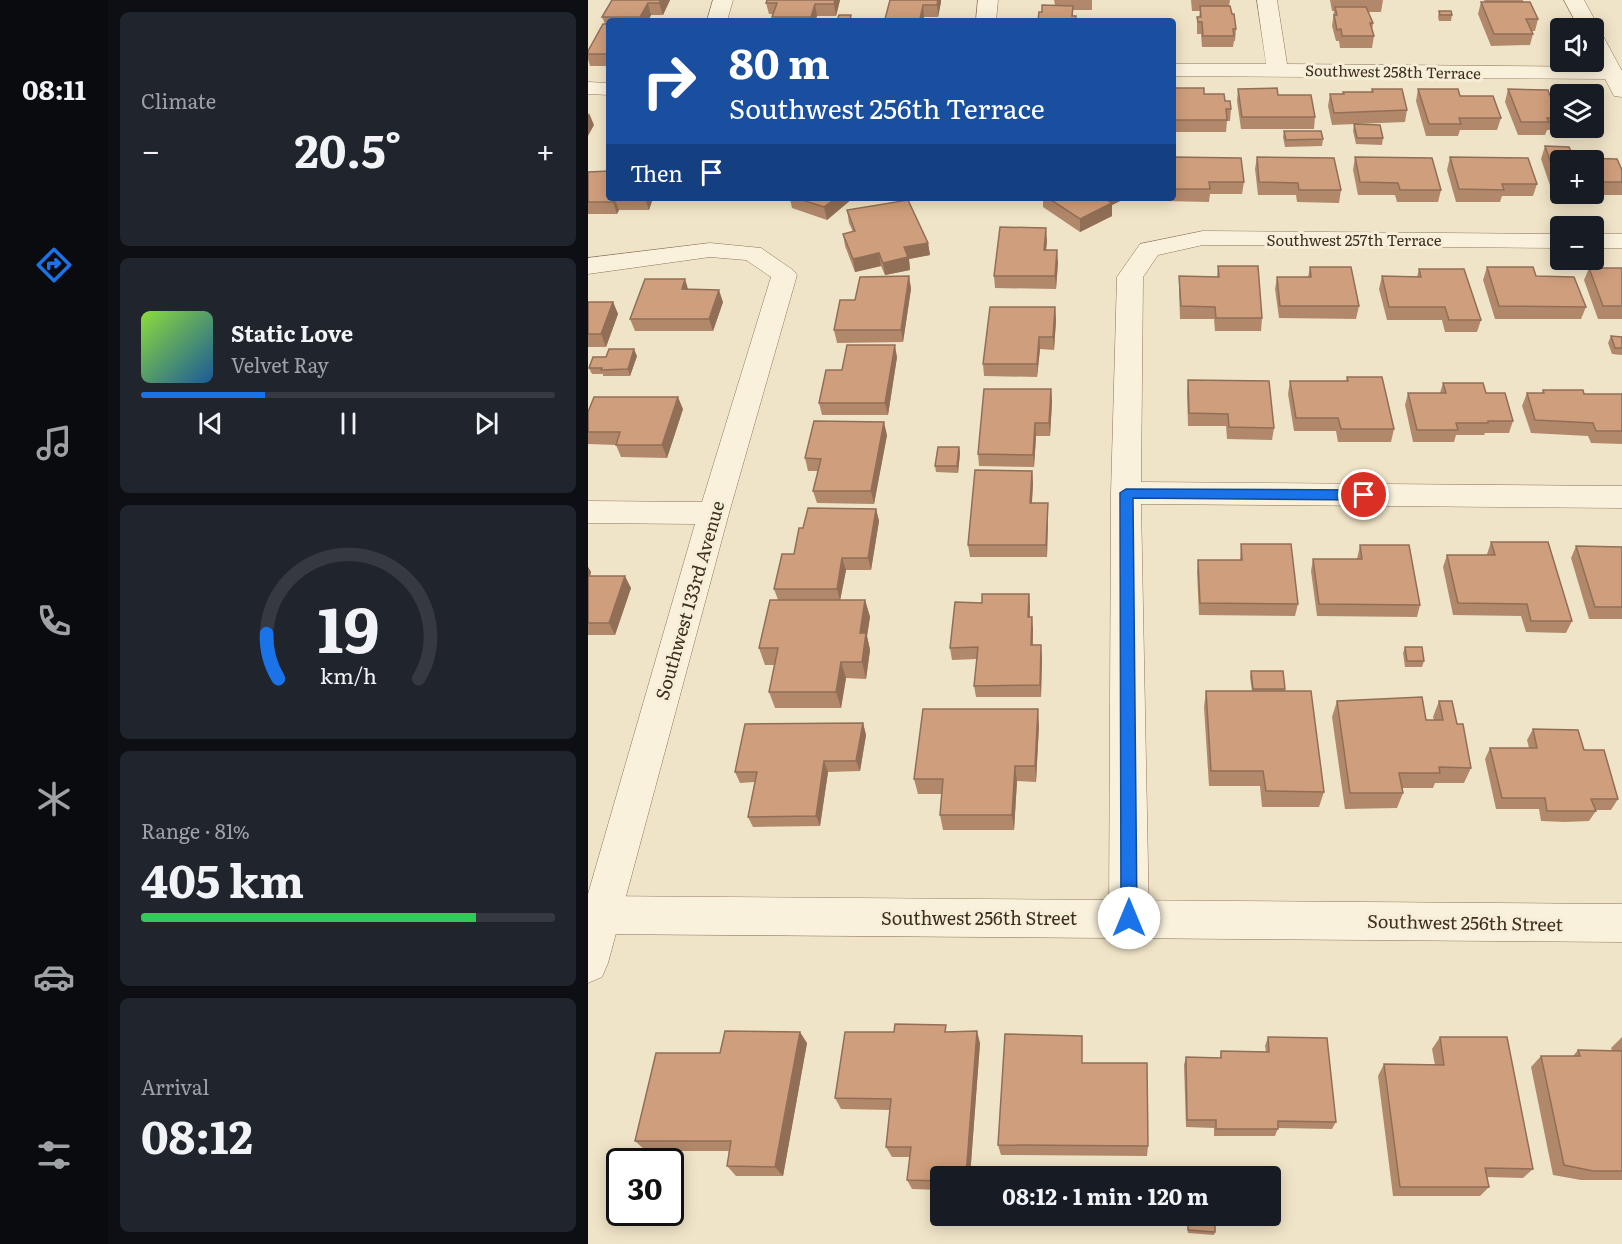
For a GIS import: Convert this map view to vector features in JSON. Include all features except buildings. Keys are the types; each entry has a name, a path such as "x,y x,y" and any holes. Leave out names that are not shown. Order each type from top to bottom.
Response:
{"street":[{"path":"718,18 723,0"},
{"path":"986,18 988,0"},
{"path":"1267,0 1277,70"},
{"path":"1574,0 1584,18"},
{"path":"1604,56 1618,82"},
{"name":"Southwest 258th Terrace","path":"1176,70 1277,70 1618,82"},
{"path":"588,88 606,88"},
{"name":"Southwest 257th Terrace","path":"1126,493 1130,277 1149,249 1203,238 1550,241"},
{"path":"1604,241 1622,241"},
{"name":"Southwest 133rd Avenue","path":"588,266 710,250 752,253 784,275 594,915 588,963"},
{"path":"1129,918 1126,493 1622,497"},
{"path":"588,512 714,513"},
{"name":"Southwest 256th Street","path":"594,915 1622,923"}],"route":[{"path":"1129,918 1126,493 1364,495"}]}
